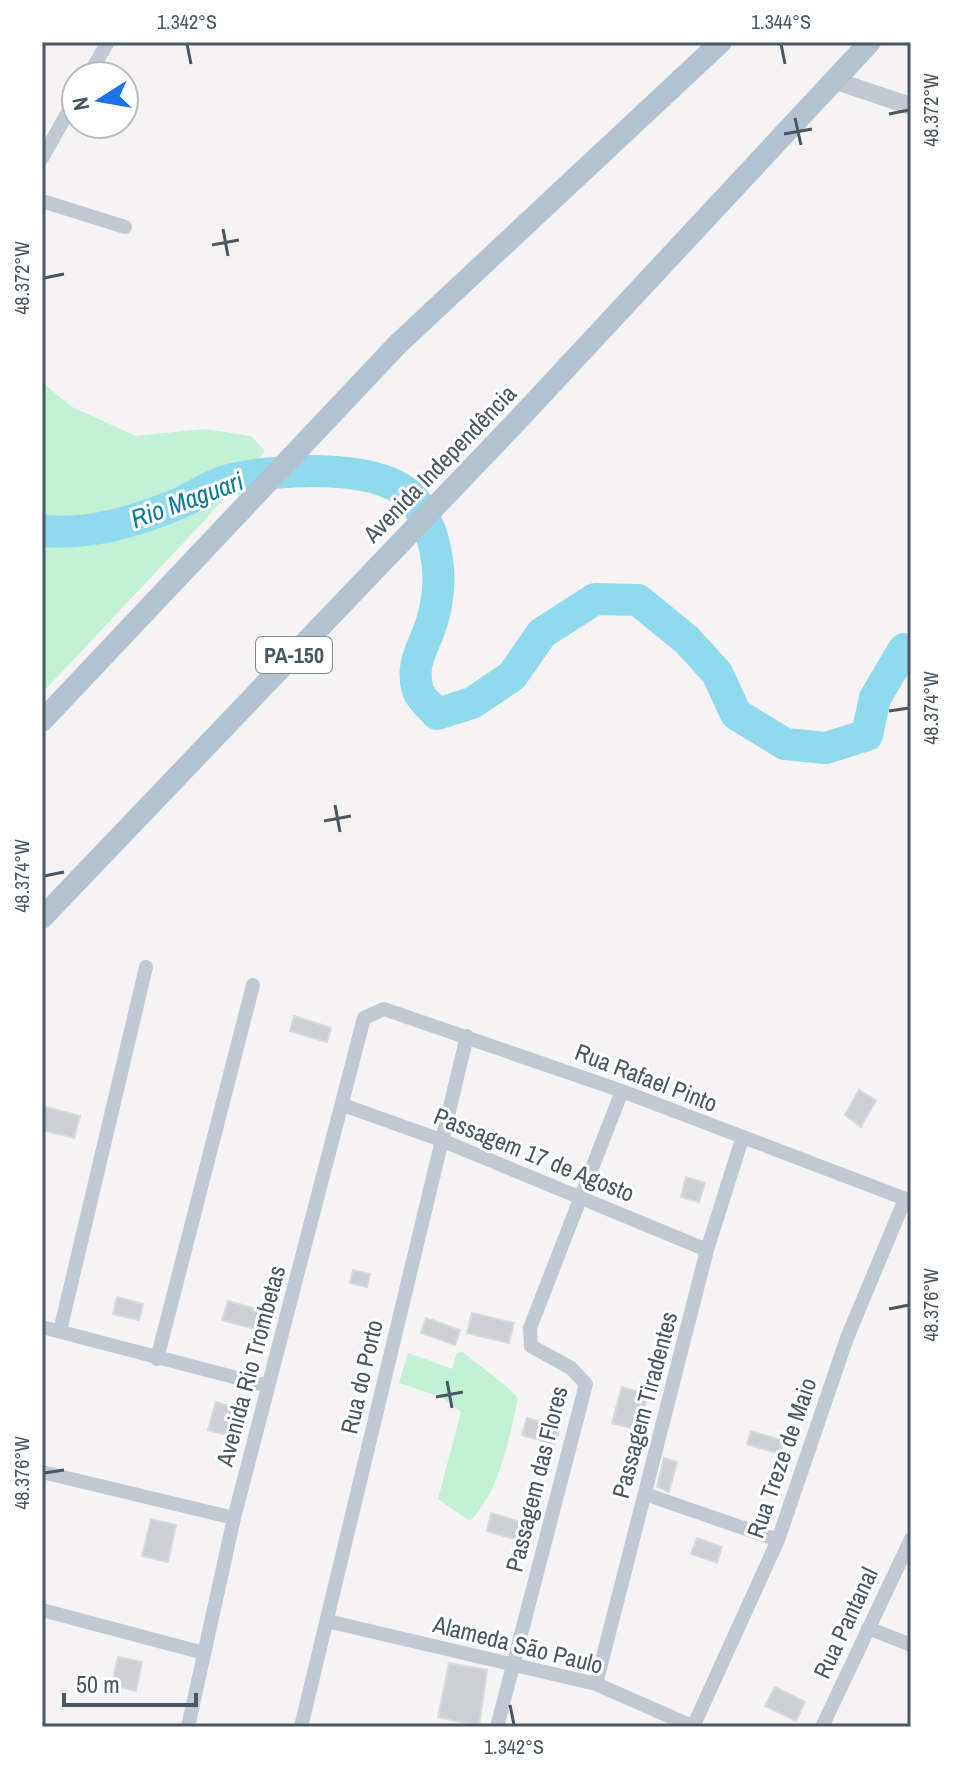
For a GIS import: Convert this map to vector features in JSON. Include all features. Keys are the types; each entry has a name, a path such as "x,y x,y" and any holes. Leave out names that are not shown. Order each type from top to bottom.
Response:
{"main road":[{"name":"Avenida Independência","path":"42,918 516,422 870,42"},
{"path":"42,721 398,344 712,44"}],"street":[{"path":"97,60 108,42"},
{"path":"836,81 911,106"},
{"path":"42,158 60,126"},
{"path":"42,201 125,227"},
{"path":"60,1331 146,967"},
{"path":"157,1359 253,985"},
{"name":"Rua Rafael Pinto","path":"364,1018 384,1009 467,1036 622,1091 908,1200"},
{"name":"Avenida Rio Trombetas","path":"188,1727 234,1518 364,1018"},
{"name":"Rua do Porto","path":"301,1727 467,1036"},
{"name":"Passagem das Flores","path":"497,1727 586,1384 581,1375 531,1346 530,1328 622,1091"},
{"name":"Passagem 17 de Agosto","path":"343,1105 441,1140 707,1250"},
{"name":"Passagem Tiradentes","path":"596,1684 707,1250 742,1139"},
{"name":"Rua Treze de Maio","path":"694,1727 778,1540 847,1338 908,1200"},
{"path":"42,1327 268,1386"},
{"path":"42,1472 234,1518"},
{"path":"645,1494 778,1540"},
{"name":"Rua Pantanal","path":"822,1727 911,1539"},
{"path":"42,1610 204,1653"},
{"name":"Alameda São Paulo","path":"327,1621 596,1684 694,1727"},
{"path":"868,1628 911,1645"}],"green space":[{"path":"42,382 72,407 136,436 205,429 251,436 265,451 205,520 42,693"},
{"path":"463,1352 518,1398 496,1480 470,1521 438,1499 461,1412 443,1398 399,1383 408,1353 452,1369 457,1353"}],"building":[{"path":"294,1016 331,1028 327,1042 290,1031"},
{"path":"859,1090 876,1100 861,1127 845,1115"},
{"path":"42,1106 80,1116 74,1138 42,1130"},
{"path":"686,1177 705,1183 699,1202 681,1197"},
{"path":"353,1270 370,1274 367,1287 350,1283"},
{"path":"117,1297 143,1304 139,1320 113,1314"},
{"path":"228,1301 264,1311 259,1330 222,1320"},
{"path":"472,1313 514,1323 509,1343 467,1333"},
{"path":"426,1318 460,1330 455,1345 421,1333"},
{"path":"622,1387 648,1395 639,1430 612,1423"},
{"path":"216,1402 239,1409 232,1436 208,1430"},
{"path":"527,1418 560,1428 555,1444 522,1435"},
{"path":"751,1431 784,1441 780,1454 747,1444"},
{"path":"664,1458 677,1462 669,1492 657,1487"},
{"path":"491,1513 533,1526 528,1543 487,1531"},
{"path":"151,1519 176,1525 168,1562 142,1556"},
{"path":"697,1538 722,1547 717,1563 691,1554"},
{"path":"118,1657 142,1662 136,1691 112,1685"},
{"path":"449,1663 487,1670 479,1726 438,1717"},
{"path":"775,1687 805,1702 796,1721 765,1706"}],"waterway":[{"name":"Rio Maguari","path":"42,531 77,531 128,522 178,504 219,483 253,475 332,472 383,481 403,490 417,504 436,550 437,600 415,675 419,694 437,714 472,703 512,676 542,633 595,599 638,600 687,640 717,673 736,714 785,744 826,748 867,735 875,698 904,649 911,651"}]}
